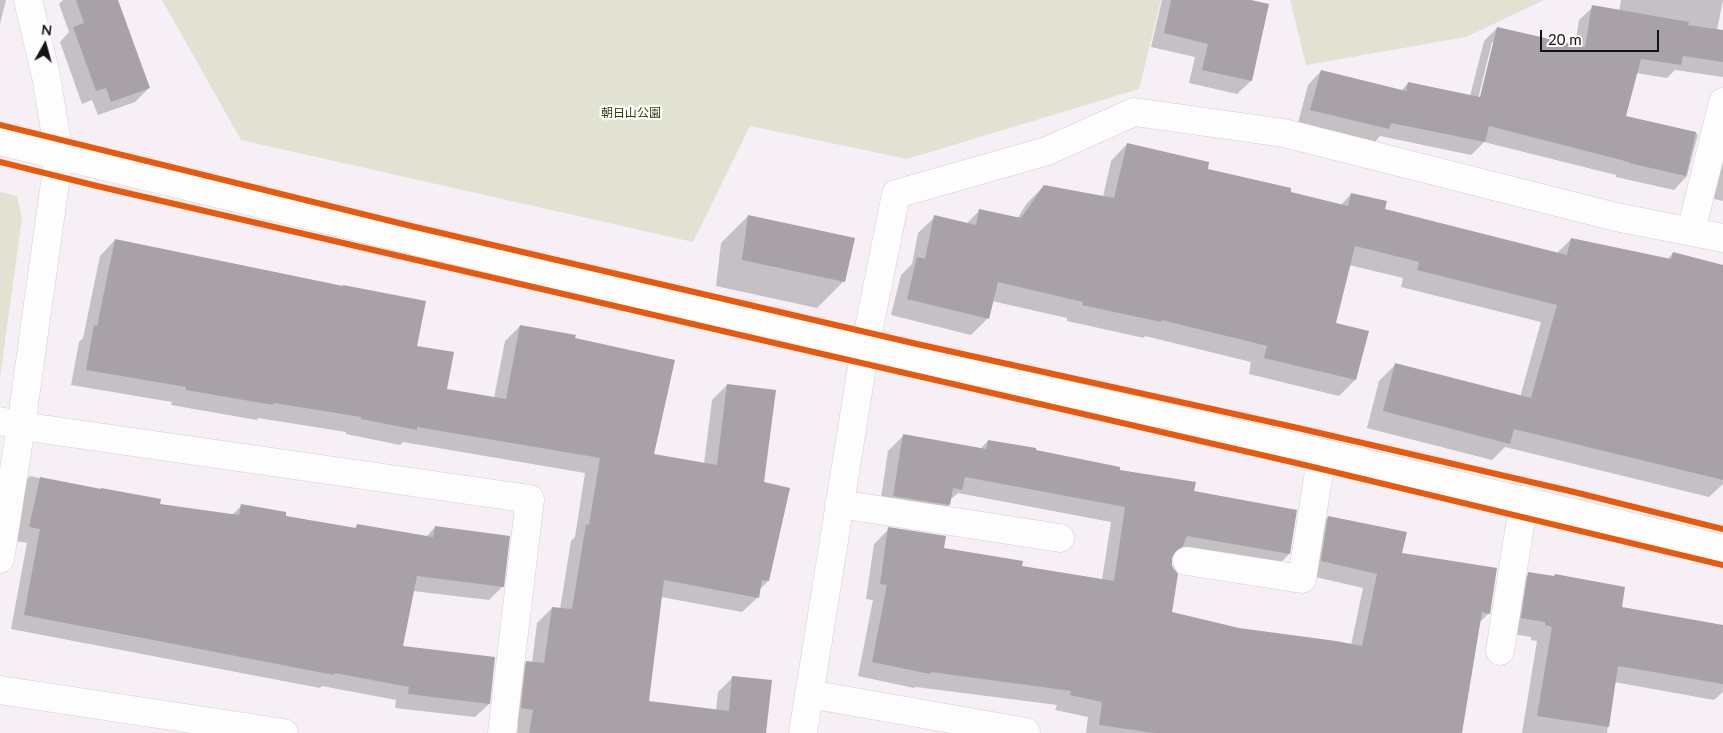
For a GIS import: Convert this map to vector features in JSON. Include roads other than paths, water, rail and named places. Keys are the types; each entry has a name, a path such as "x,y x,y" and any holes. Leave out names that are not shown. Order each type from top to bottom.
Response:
{"street":[{"path":"0,559 11,424 59,154 46,76 28,0"},
{"path":"1691,231 1723,102"},
{"path":"803,733 865,348 896,194 1048,151 1134,112 1284,133 1616,217 1723,238"},
{"path":"0,140 865,348 1524,500 1723,549"},
{"path":"11,424 530,499 502,733"},
{"path":"1187,561 1302,579 1322,453"},
{"path":"1500,652 1524,500"},
{"path":"839,504 1060,538"},
{"path":"0,690 284,733"},
{"path":"809,694 1026,732"}],"park label":[{"name":"朝日山公園","path":"631,113"}]}
